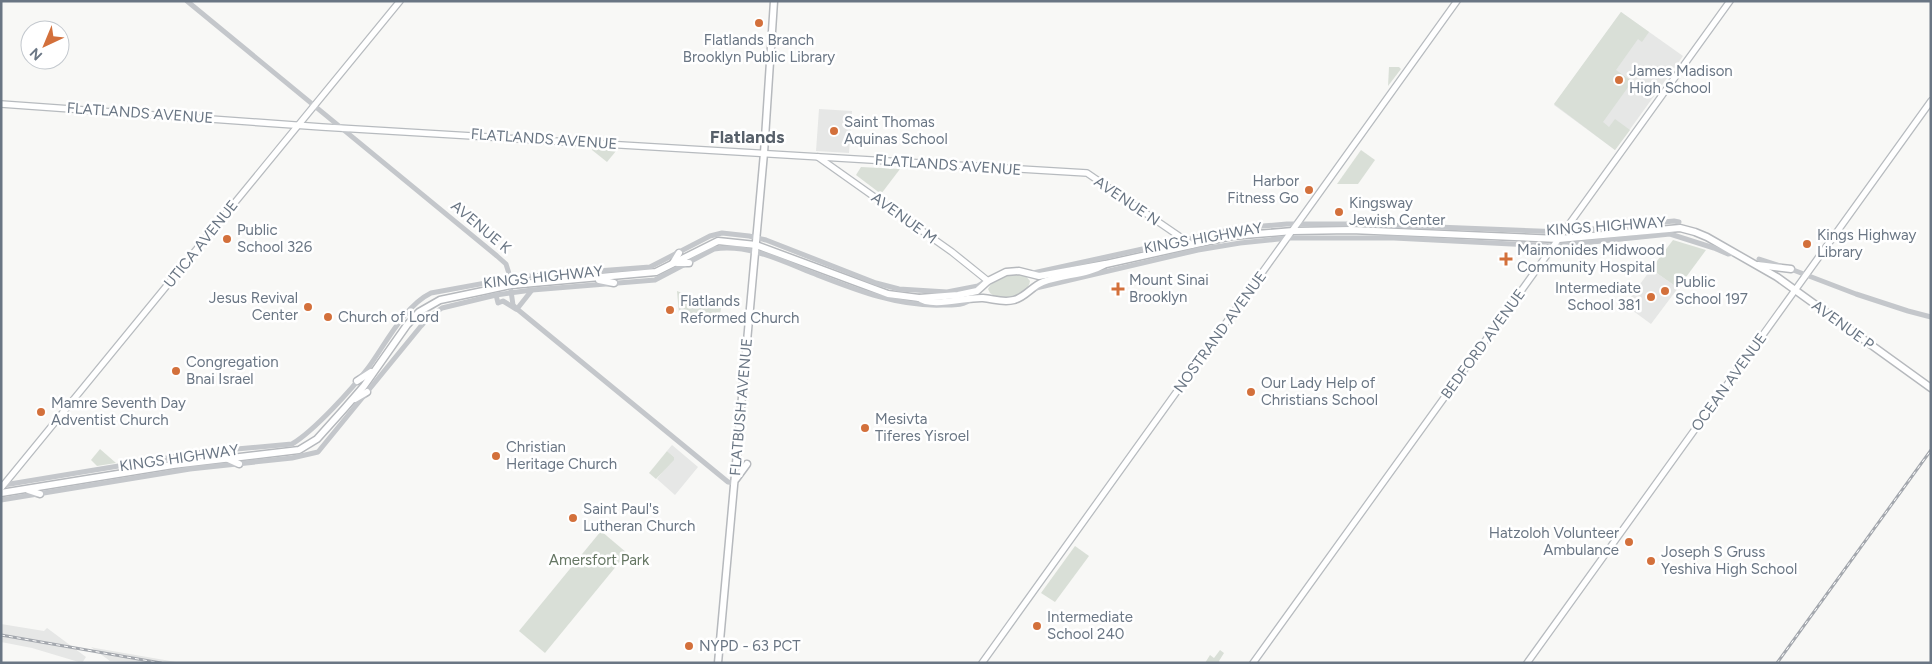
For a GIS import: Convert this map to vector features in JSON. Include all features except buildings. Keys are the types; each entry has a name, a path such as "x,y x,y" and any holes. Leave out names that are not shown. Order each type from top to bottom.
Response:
{"main road":[{"name":"UTICA AVENUE","path":"2,486 400,1"},
{"name":"FLATBUSH AVENUE","path":"718,663 764,154 774,1"},
{"name":"NOSTRAND AVENUE","path":"982,663 1457,1"},
{"name":"BEDFORD AVENUE","path":"1253,663 1730,1"},
{"name":"OCEAN AVENUE","path":"1527,663 1931,101"},
{"name":"FLATLANDS AVENUE","path":"1,104 341,128 1087,173"},
{"name":"AVENUE M","path":"818,157 955,254 988,281"},
{"name":"AVENUE N","path":"1087,173 1192,246"},
{"name":"KINGS HIGHWAY","path":"1,493 166,466 299,450 317,439 350,402 407,325 427,306 440,300 511,285 656,272 711,243 718,242 756,245 888,294 919,298 970,293 979,290 988,281 1006,272 1019,271 1038,276 1045,275 1102,263 1106,264 1232,236 1293,231 1357,230 1559,239 1680,228 1707,237 1734,253 1757,262"},
{"path":"679,252 674,263 689,262"},
{"path":"1757,262 1792,269"},
{"name":"AVENUE P","path":"1757,262 1931,388"},
{"name":"KINGS HIGHWAY","path":"919,298 922,301 938,302 972,298 1015,300 1038,284 1048,280 1098,269 1106,264"},
{"path":"1029,273 1032,284 1031,290"},
{"path":"555,274 571,280"},
{"path":"593,279 614,284"},
{"path":"988,281 986,291 992,300"},
{"path":"357,381 376,368"},
{"path":"350,402 366,392"},
{"path":"224,458 239,464"},
{"path":"144,462 166,466"},
{"path":"735,482 747,464"},
{"path":"25,489 40,494"}],"street":[{"name":"AVENUE K","path":"187,1 502,260 508,268 516,309"},
{"name":"KINGS HIGHWAY","path":"1029,273 1042,272 1238,228 1298,224 1356,224 1564,232 1679,222"},
{"name":"KINGS HIGHWAY","path":"2,486 204,452 292,444 304,437 357,381 409,310 423,297 431,293 511,285 555,274 650,267 710,236 722,233 756,245 883,299 930,306 961,304 972,298"},
{"name":"KINGS HIGHWAY","path":"1031,290 1198,250 1288,238 1394,238 1553,246 1670,234 1728,254 1734,253"},
{"name":"KINGS HIGHWAY","path":"1,500 190,469 290,459 318,452 430,317 442,308 496,295 511,285 532,290 655,280 714,249 756,245 802,253 876,283 900,289 923,292 947,292 978,286 988,281"},
{"path":"1792,269 1900,309 1931,317"},
{"path":"516,309 532,290"},
{"path":"496,295 498,303 504,301 516,309 728,482 735,482"}],"shaded area":[{"name":"James Madison High School","path":"1621,12 1683,56 1615,150 1554,105"},
{"name":"Saint Thomas Aquinas School","path":"819,109 852,111 849,153 816,151"},
{"name":"Intermediate School 381","path":"1651,269 1678,288 1651,324 1625,305"},
{"path":"672,445 698,467 675,495 657,479 674,457 667,451"},
{"path":"1,624 44,631 47,628 86,657 82,663 32,648 1,642"},
{"path":"91,647 95,648 182,663 110,661"}],"green space":[{"name":"James Madison High School","path":"1621,12 1649,32 1642,42 1638,39 1616,70 1630,80 1631,83 1603,122 1609,127 1615,119 1630,130 1615,150 1554,104"},
{"path":"1389,67 1399,67 1401,69 1388,86"},
{"path":"593,148 616,151 607,162 592,150"},
{"path":"1361,150 1375,160 1358,184 1337,184"},
{"path":"861,167 900,169 881,194 856,175"},
{"path":"1673,240 1706,250 1678,288 1651,269"},
{"path":"1025,275 1030,281 1025,291 1014,297 1007,298 1001,298 990,293 988,289 993,282 1004,276"},
{"path":"677,291 721,308 719,323 679,314"},
{"path":"100,449 116,463 97,466 91,460"},
{"path":"667,451 674,457 674,460 656,479 649,473"},
{"name":"Amersfort Park","path":"601,531 627,553 545,653 519,631"},
{"path":"1075,546 1089,556 1055,602 1041,593"},
{"path":"1220,650 1224,653 1219,661 1220,663 1205,663 1210,655 1214,658"}],"railway":[{"path":"1777,663 1931,450"},
{"path":"1,635 161,663"}],"place":[{"name":"Flatlands Branch Brooklyn Public Library","path":"759,23"},
{"name":"James Madison High School","path":"1619,80"},
{"name":"Saint Thomas Aquinas School","path":"834,131"},
{"name":"Harbor Fitness Go","path":"1309,190"},
{"name":"Kingsway Jewish Center","path":"1339,212"},
{"name":"Public School 326","path":"227,239"},
{"name":"Kings Highway Library","path":"1807,244"},
{"name":"Maimonides Midwood Community Hospital","path":"1506,259"},
{"name":"Mount Sinai Brooklyn","path":"1118,289"},
{"name":"Public School 197","path":"1665,291"},
{"name":"Intermediate School 381","path":"1651,297"},
{"name":"Jesus Revival Center","path":"308,307"},
{"name":"Flatlands Reformed Church","path":"670,310"},
{"name":"Church of Lord","path":"328,317"},
{"name":"Congregation Bnai Israel","path":"176,371"},
{"name":"Our Lady Help of Christians School","path":"1251,392"},
{"name":"Mamre Seventh Day Adventist Church","path":"41,412"},
{"name":"Mesivta Tiferes Yisroel","path":"865,428"},
{"name":"Christian Heritage Church","path":"496,456"},
{"name":"Saint Paul's Lutheran Church","path":"573,518"},
{"name":"Hatzoloh Volunteer Ambulance","path":"1629,542"},
{"name":"Joseph S Gruss Yeshiva High School","path":"1651,561"},
{"name":"Intermediate School 240","path":"1037,626"},
{"name":"NYPD - 63 PCT","path":"689,646"}],"district":[{"name":"Flatlands","path":"747,137"}]}
